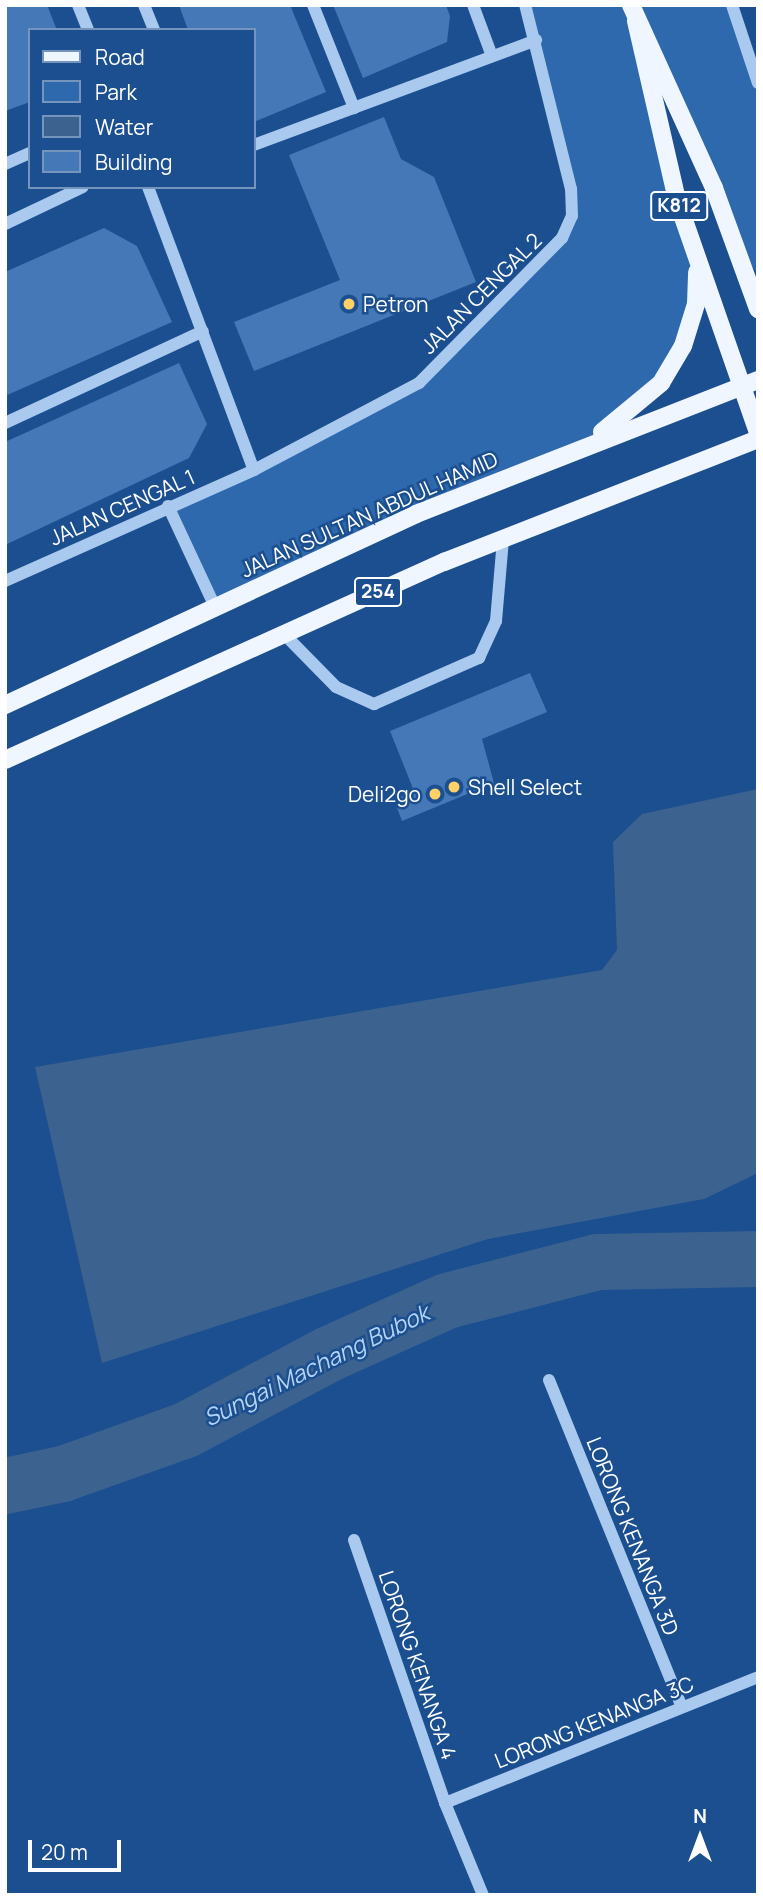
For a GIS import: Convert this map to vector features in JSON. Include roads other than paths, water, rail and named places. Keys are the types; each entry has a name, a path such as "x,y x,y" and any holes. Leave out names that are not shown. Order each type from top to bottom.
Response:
{"main road":[{"name":"K812","path":"633,13 714,188 758,309"},
{"name":"K812","path":"633,13 677,200 698,260 750,383 758,433"},
{"path":"736,248 758,273"},
{"path":"553,459 611,426 661,383 683,345 696,304 698,260"},
{"name":"JALAN SULTAN ABDUL HAMID","path":"5,705 416,514 750,383"},
{"name":"254","path":"5,760 503,539 758,439"}],"street":[{"path":"78,5 87,28"},
{"path":"145,5 153,28"},
{"path":"313,5 354,108"},
{"path":"473,5 492,57"},
{"name":"JALAN CENGAL 2","path":"254,470 419,383 562,238 572,216 571,189 526,5"},
{"path":"732,5 758,83"},
{"path":"256,144 536,40"},
{"path":"5,164 28,154"},
{"path":"5,224 79,189"},
{"path":"149,189 254,470"},
{"path":"5,423 202,331"},
{"name":"JALAN CENGAL 1","path":"5,581 168,506 254,470"},
{"path":"168,506 215,607"},
{"path":"284,634 336,687 351,695 374,704 409,689 479,658 496,621 503,539"},
{"name":"LORONG KENANGA 3D","path":"549,1380 682,1707"},
{"name":"LORONG KENANGA 4","path":"354,1540 444,1803 483,1895"},
{"name":"LORONG KENANGA 3C","path":"444,1803 758,1677"}],"water":[{"path":"758,789 758,1173 704,1199 488,1239 102,1363 35,1067 602,970 617,950 613,842 642,814"}],"waterway":[{"name":"Sungai Machang Bubok","path":"5,1486 63,1474 186,1430 329,1354 447,1301 598,1262 758,1259"}],"place":[{"name":"Petron","path":"349,304"},
{"name":"Shell Select","path":"454,787"},
{"name":"Deli2go","path":"435,794"}]}
